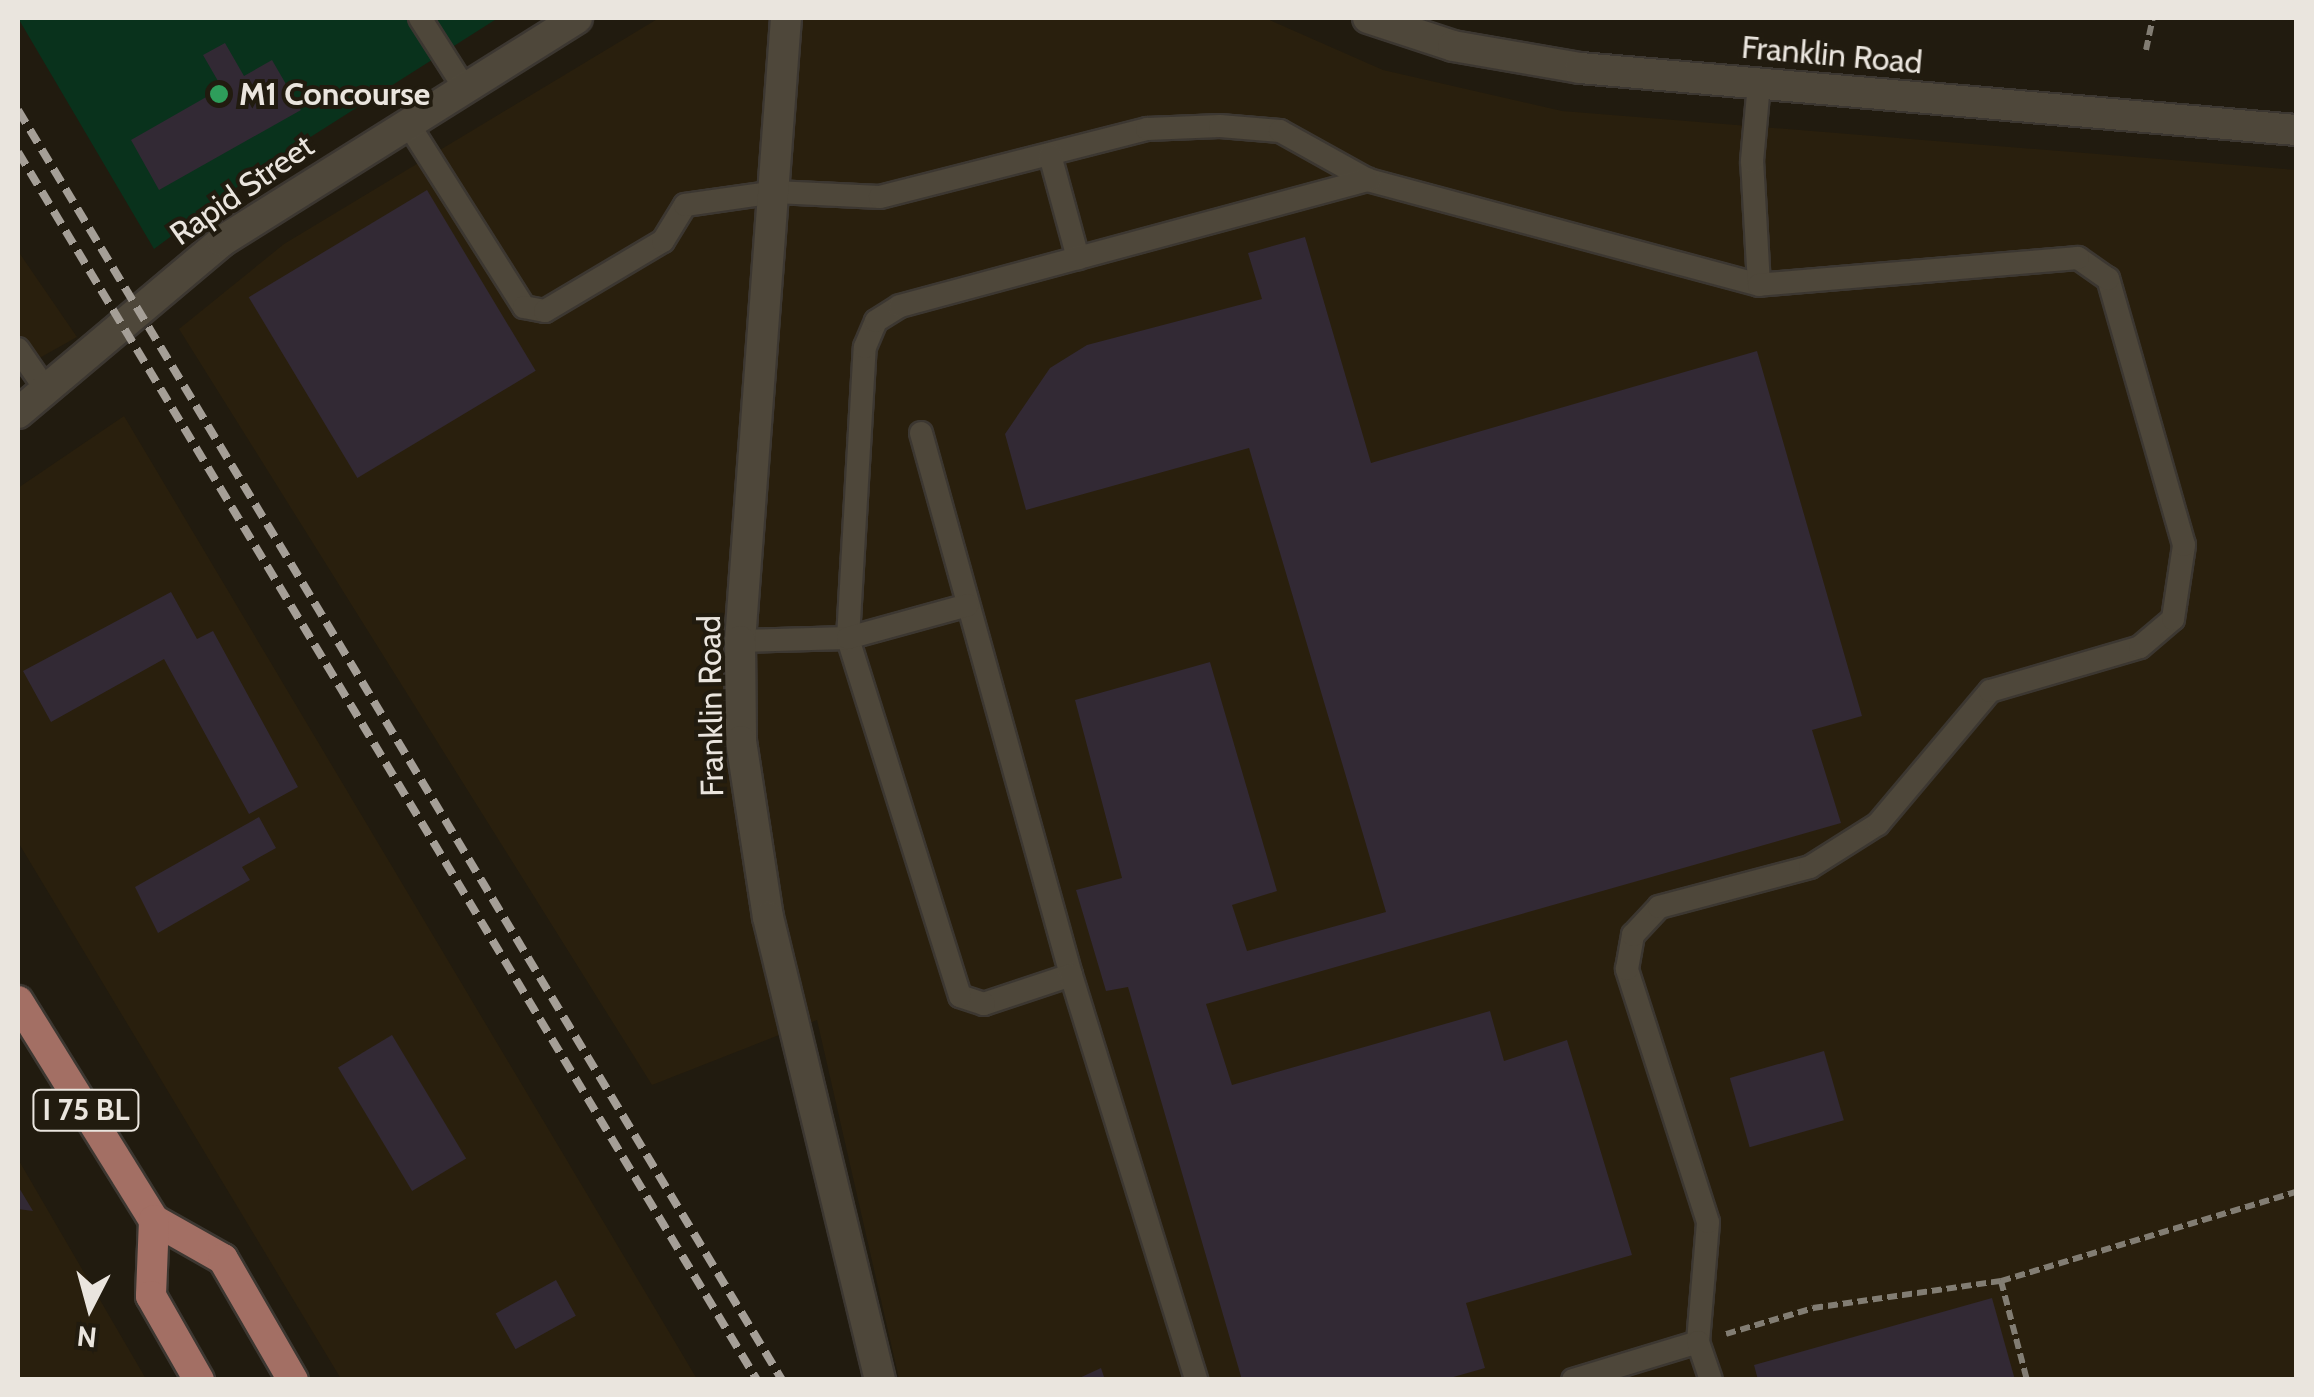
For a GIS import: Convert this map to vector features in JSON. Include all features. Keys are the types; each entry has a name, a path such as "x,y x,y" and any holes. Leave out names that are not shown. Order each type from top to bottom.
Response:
{"main road":[{"name":"I 75 BL","path":"18,1001 154,1220 223,1259 293,1380"},
{"path":"154,1220 151,1296 199,1380"}],"street":[{"name":"Rapid Street","path":"18,413 222,241 576,18"},
{"name":"Franklin Road","path":"786,18 740,641 756,854 880,1380"},
{"name":"Franklin Road","path":"1368,18 1516,60 2296,130"}],"lane":[{"path":"420,18 464,86"},
{"path":"1758,285 1752,161 1759,84"},
{"path":"407,122 524,306 544,311 663,241 684,204 774,192 880,197 1147,129 1220,126 1280,131 1368,180 1758,285 2078,258 2108,279 2184,544 2173,618 2140,646 1990,691 1878,824 1810,867 1660,907 1633,935 1626,969 1708,1222 1698,1342 1711,1380"},
{"path":"1050,155 1078,258"},
{"path":"1071,975 984,1004 960,996 848,638 865,348 876,321 900,306 1368,180"},
{"path":"18,350 46,391"},
{"path":"921,434 1071,975 1196,1380"},
{"path":"740,641 848,638 968,605"},
{"path":"1574,1380 1698,1342"}],"path":[{"path":"2146,50 2152,18"},
{"path":"1698,1342 1813,1308 2001,1281 2296,1192"},
{"path":"2001,1281 2027,1380"}],"shaded area":[{"path":"659,18 1265,18 1383,70 1562,111 2296,170 2296,1379 899,1379 817,1020 652,1085 179,329 284,244"},
{"path":"18,251 77,337 18,370"},
{"path":"124,416 697,1379 341,1379 18,842 18,488"},
{"path":"18,1159 146,1379 18,1379"}],"green space":[{"name":"M1 Concourse","path":"18,18 498,18 268,164 154,249"}],"building":[{"path":"225,43 244,76 272,60 301,110 159,190 131,140 222,88 203,55"},
{"path":"427,190 536,371 357,478 249,297"},
{"path":"1305,237 1371,463 1757,351 1862,716 1812,730 1841,823 1206,1004 1232,1085 1490,1011 1504,1061 1567,1040 1632,1255 1466,1303 1485,1368 1443,1380 1242,1380 1128,987 1106,991 1076,890 1122,878 1075,700 1210,662 1277,891 1232,905 1247,951 1386,912 1249,448 1026,510 1005,434 1050,368 1087,345 1262,299 1248,253"},
{"path":"171,592 197,639 213,631 298,787 249,814 164,659 51,722 23,671"},
{"path":"259,817 276,848 242,867 250,880 158,933 135,887"},
{"path":"392,1035 466,1158 412,1191 338,1067"},
{"path":"1824,1051 1844,1120 1750,1147 1730,1078"},
{"path":"18,1186 33,1211 18,1209"},
{"path":"556,1280 576,1316 516,1349 496,1313"},
{"path":"1992,1298 2015,1380 1758,1380 1754,1365"},
{"path":"1101,1368 1105,1380 1075,1380"}],"railway":[{"path":"18,110 782,1380"},
{"path":"18,152 757,1380"}],"place":[{"name":"M1 Concourse","path":"219,94"}]}
